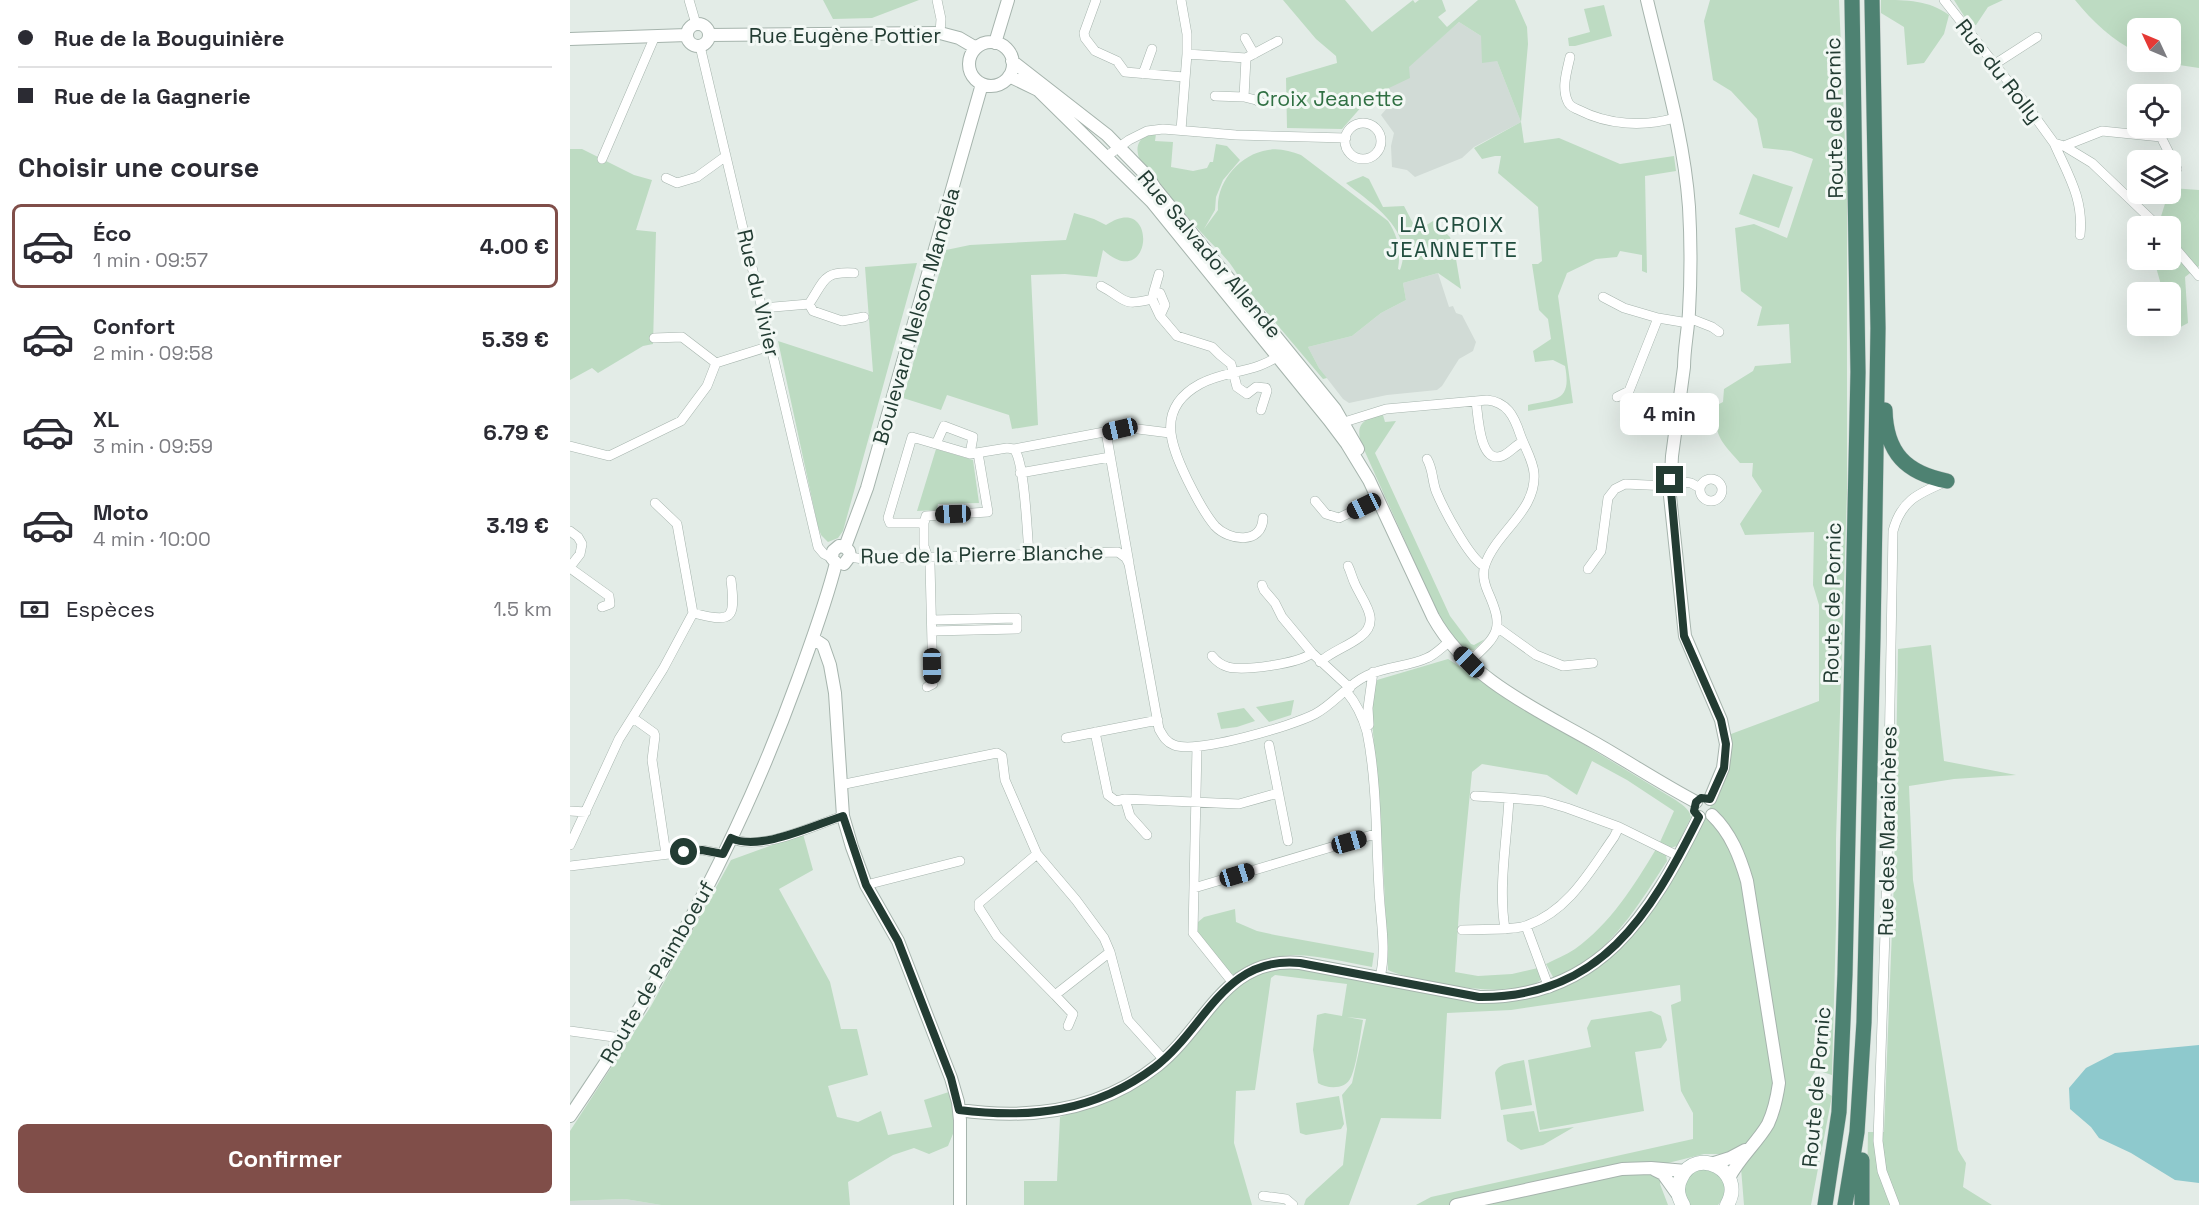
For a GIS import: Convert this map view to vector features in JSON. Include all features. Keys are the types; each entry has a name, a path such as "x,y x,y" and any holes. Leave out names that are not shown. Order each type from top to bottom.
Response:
{"highway":[{"name":"Route de Pornic","path":"1825,1205 1839,1112 1845,974 1858,372 1852,0"},
{"name":"Route de Pornic","path":"1845,1205 1859,1112 1864,1012 1878,362 1872,0"},
{"path":"1878,362 1884,376 1885,422 1890,442 1901,459 1914,471 1927,477 1947,481"},
{"path":"1859,1112 1864,1122 1862,1205"}],"main road":[{"path":"1680,1200 1680,1179 1686,1171 1700,1163 1711,1164 1722,1169 1729,1178 1732,1202"}],"street":[{"path":"689,0 696,24"},
{"path":"937,0 941,19 940,33"},
{"path":"994,43 1008,0"},
{"path":"1096,0 1084,33 1088,44 1095,51 1117,62 1125,72 1184,77"},
{"path":"1181,0 1188,54 1184,77 1181,130"},
{"path":"1647,0 1675,118 1689,206 1688,320 1670,483 1684,636 1721,720 1726,744 1724,768 1710,799"},
{"name":"Rue du Rolly","path":"1944,0 2054,143 2079,199 2082,218 2080,235"},
{"path":"696,24 705,26 710,35 707,42 700,46 690,43 687,35 689,28 696,24"},
{"name":"Rue Eugène Pottier","path":"710,35 940,33 959,38 976,48"},
{"path":"570,39 687,35"},
{"path":"602,159 655,36"},
{"path":"1995,64 2037,37"},
{"path":"1244,97 1250,56 1245,38"},
{"path":"1188,54 1250,56 1278,41"},
{"path":"985,43 994,43 1007,50 1012,61 1009,76 997,86 982,84 974,78 969,68 970,57 976,48 985,43"},
{"name":"Rue du Vivier","path":"700,46 817,540 841,556"},
{"path":"1143,74 1152,49"},
{"path":"1570,57 1564,85 1568,103 1573,107 1591,117 1623,123 1652,123 1675,118"},
{"name":"Rue Salvador Allende","path":"1012,61 1119,147 1148,177 1339,424 1347,444 1369,480 1433,617 1449,642 1490,680 1696,802"},
{"name":"Rue Salvador Allende","path":"1009,76 1038,90 1107,156 1152,202 1283,353"},
{"name":"Boulevard Nelson Mandela","path":"841,556 867,488 982,84"},
{"path":"1215,96 1244,97 1264,104"},
{"path":"1364,123 1377,130 1381,143 1375,156 1361,159 1348,152 1346,138 1353,127 1364,123"},
{"path":"1107,156 1129,140 1147,131 1163,129 1236,135 1346,138"},
{"path":"2064,146 2102,131 2161,137 2168,150"},
{"name":"Rue du Rolly","path":"2054,143 2064,146 2092,163 2148,216"},
{"path":"666,177 677,183 697,177 726,156"},
{"path":"2181,255 2199,276"},
{"path":"809,304 829,275 838,272 854,273"},
{"path":"1159,274 1153,295 1160,316 1177,336 1212,347 1231,364 1237,387 1244,393 1247,394 1256,387 1266,388 1261,410"},
{"path":"1101,286 1133,304 1153,295"},
{"path":"1603,297 1623,308 1658,318 1688,320 1712,327 1719,332"},
{"path":"762,308 809,304"},
{"path":"809,304 813,311 842,321 864,317"},
{"path":"1617,397 1629,391 1658,318"},
{"path":"654,338 682,337 716,363"},
{"path":"716,363 770,346"},
{"path":"1263,518 1263,524 1254,536 1243,539 1221,531 1198,501 1176,456 1170,433 1176,407 1190,391 1201,383 1260,366 1283,353"},
{"path":"570,446 609,456 681,421 707,386 716,363"},
{"path":"1339,424 1386,409 1476,401 1495,401 1506,407 1513,416 1533,468 1532,492 1484,566 1485,585 1497,612 1497,627 1492,638 1469,662"},
{"path":"1476,401 1482,442 1489,453 1503,455 1523,442"},
{"path":"927,687 933,684 930,564 924,546 926,516 988,512 974,453 973,437 944,426 936,444"},
{"path":"924,523 890,523 888,518 912,437 974,453 1014,449 1130,428 1170,433"},
{"path":"1106,432 1129,564"},
{"path":"1014,449 1018,456 1029,553"},
{"path":"1020,473 1110,457"},
{"path":"1427,459 1436,490 1463,543 1484,566"},
{"name":"Rue des Maraichères","path":"1895,1205 1882,1171 1878,1141 1887,873 1893,531 1900,511 1910,500 1947,481"},
{"path":"1588,569 1601,551 1608,498 1615,489 1625,484 1670,483 1691,483 1700,488"},
{"path":"1315,501 1326,514 1339,518 1378,499"},
{"path":"570,845 619,739 693,613 676,524 655,503"},
{"path":"570,531 578,537 582,544 580,554 570,568 609,596 610,604 602,607"},
{"name":"Rue de la Pierre Blanche","path":"841,556 863,559 1114,551 1126,558 1129,564 1160,729 1169,743 1176,746 1197,747 1292,724 1324,709 1357,681 1373,672"},
{"name":"Route de Paimboeuf","path":"570,1116 621,1038 679,938 731,838 817,640 841,556"},
{"path":"1320,662 1332,652 1361,636 1371,622 1367,606 1348,566"},
{"path":"693,613 723,619 732,612 734,604 731,580"},
{"path":"1262,585 1286,623 1320,662 1348,689 1364,720 1370,751 1381,925 1380,977"},
{"path":"932,620 1017,618 1017,628 932,631"},
{"path":"1497,627 1536,655 1563,666 1593,663"},
{"path":"817,640 826,653 833,678 843,816 866,885 898,941 951,1078 959,1110 960,1205"},
{"path":"1370,751 1368,708 1373,672 1427,658 1449,642"},
{"path":"1212,656 1225,666 1240,669 1294,661 1312,653"},
{"path":"633,718 655,736 652,760 666,854"},
{"path":"1066,738 1158,720"},
{"path":"1095,732 1108,795 1116,801 1125,799 1239,804 1278,793"},
{"path":"1269,745 1288,841"},
{"path":"1197,747 1193,933 1233,983"},
{"path":"840,785 997,753 1002,756 1005,780 1037,854 1076,900 1104,938 1110,952 1128,1020 1164,1060"},
{"path":"1475,796 1543,801 1619,827 1678,856"},
{"path":"1505,929 1502,909 1509,798"},
{"path":"1701,798 1710,799 1715,806 1712,815 1704,819 1699,817 1694,811 1696,802 1701,798"},
{"path":"1125,799 1130,816 1147,835"},
{"path":"570,811 586,812"},
{"path":"1712,815 1720,822 1732,842 1747,881 1779,1083 1768,1123 1736,1164 1729,1178"},
{"path":"731,838 738,841 775,839 843,816"},
{"path":"959,1110 984,1114 1021,1115 1069,1108 1117,1091 1140,1078 1164,1060 1181,1043 1216,998 1246,973 1264,965 1287,962 1380,977 1479,997 1509,996 1549,988 1582,972 1614,947 1641,914 1678,856 1699,817"},
{"path":"1462,930 1527,926 1547,915 1575,893 1619,827"},
{"path":"1194,888 1375,834"},
{"path":"570,866 702,850 723,854"},
{"path":"1037,854 981,900 979,908 997,936 1073,1014 1068,1026"},
{"path":"866,885 960,861"},
{"path":"1527,926 1549,988"},
{"path":"1055,995 1110,952"},
{"path":"570,1031 621,1038"},
{"path":"1711,1164 1742,1153 1757,1140"},
{"path":"1456,1205 1622,1169 1651,1168 1686,1171"},
{"path":"1651,1168 1663,1174 1680,1200"},
{"path":"1263,1196 1286,1199 1293,1205"}],"shaded area":[{"path":"1459,22 1481,36 1497,61 1521,122 1474,147 1462,158 1415,177 1407,170 1392,167 1391,146 1394,133 1381,115 1395,99 1387,85"},
{"path":"1438,273 1449,307 1453,306 1456,313 1462,315 1476,342 1473,351 1459,359 1437,390 1387,395 1349,403 1343,399 1319,368 1308,347 1352,336 1381,313 1406,300 1403,283"},
{"path":"625,1199 661,1205 570,1205 570,1201"}],"green space":[{"path":"823,0 919,0 872,18 833,19"},
{"name":"Croix Jeanette","path":"1283,0 1345,0 1372,32 1413,0 1415,3 1419,0 1442,0 1446,11 1438,17 1447,27 1478,0 1515,0 1527,27 1528,44 1521,122 1497,61 1482,63 1481,36 1459,22 1409,67 1410,78 1370,97 1342,129 1287,128 1286,78 1337,63 1336,56 1316,39"},
{"path":"1710,0 1839,0 1847,191 1847,492 1836,839 1832,1075 1816,1070 1808,1083 1832,1096 1811,1205 1744,1205 1741,1168 1724,1154 1704,1154 1668,1163 1660,1184 1668,1205 1416,1205 1431,1197 1693,1139 1693,1113 1681,1091 1671,1005 1681,1001 1680,985 1511,1010 1447,1013 1441,1119 1381,1118 1349,1205 1304,1205 1306,1199 1343,1165 1347,1129 1342,1095 1352,1083 1366,1019 1347,1017 1363,1020 1355,1065 1349,1081 1336,1087 1322,1085 1318,1083 1313,1050 1317,1015 1325,1013 1342,1016 1347,984 1275,975 1271,978 1255,1090 1236,1091 1234,1143 1252,1205 1024,1205 1024,1181 1057,1181 1060,1117 1117,1098 1156,1075 1188,1045 1229,992 1259,973 1294,967 1491,1001 1524,999 1567,986 1595,970 1613,955 1638,926 1704,822 1731,757 1731,734 1819,701 1819,605 1813,585 1814,532 1745,535 1740,524 1762,491 1752,476 1753,463 1740,463 1723,443 1716,424 1717,405 1723,402 1724,389 1753,371 1755,366 1791,363 1789,324 1757,326 1762,307 1741,291 1735,228 1754,224 1787,238 1813,159 1791,151 1763,148 1757,119 1731,91 1713,80 1704,21"},
{"path":"1881,0 1925,4 1949,15 1944,34 1924,63 1907,65 1904,27 1881,13"},
{"path":"1954,0 2003,0 1988,7 1976,25 1969,24"},
{"path":"2075,0 2199,0 2199,68 2181,65 2181,18 2127,18 2127,46 2103,30"},
{"path":"1604,5 1612,36 1569,46 1568,38 1590,32 1584,9"},
{"path":"1521,122 1524,143 1559,138 1620,164 1674,156 1676,171 1645,176 1647,273 1642,271 1642,255 1620,251 1617,257 1596,259 1567,273 1558,296 1573,403 1528,411 1528,405 1560,397 1564,393 1567,378 1565,366 1553,360 1535,362 1533,351 1551,339 1548,319 1539,310 1532,264 1542,261 1538,207 1498,173 1501,156 1482,159 1474,148"},
{"path":"1149,134 1156,134 1155,141 1173,142 1171,167 1193,171 1207,168 1210,162 1213,162 1216,144 1227,146 1240,160 1223,180 1216,197 1215,210 1204,229 1218,210 1221,189 1239,163 1268,150 1289,151 1301,155 1388,221 1398,244 1398,269 1400,270 1403,256 1402,242 1396,230 1378,209 1346,183 1363,176 1369,179 1383,207 1404,206 1417,231 1433,221 1450,237 1461,289 1438,273 1403,283 1406,300 1381,313 1352,336 1308,347 1327,378 1323,379 1241,282 1228,261 1141,163 1138,154 1139,142"},
{"path":"570,149 582,149 634,175 652,180 636,230 656,232 653,344 643,346 598,373 592,368 570,380"},
{"path":"1753,174 1793,187 1779,228 1739,214"},
{"path":"2181,189 2199,190 2199,266 2185,277 2188,323 2181,327 2181,282 2160,282 2157,270 2181,270 2181,216 2161,216 2165,204 2181,204"},
{"path":"1074,213 1106,225 1123,218 1135,220 1142,229 1143,241 1140,252 1132,260 1120,260 1103,250 1097,277 1065,274 1031,275 1038,425 1012,429 1009,415 947,395 941,410 903,398 946,250 970,245 1066,240"},
{"path":"917,263 843,531 838,538 828,542 821,535 818,527 778,341 873,372 865,267"},
{"path":"1383,415 1385,422 1396,421 1375,453 1450,616 1471,644 1474,645 1485,639 1474,650 1465,650 1445,630 1361,443 1359,431 1363,423"},
{"path":"936,449 973,460 979,503 938,504 937,510 917,511"},
{"path":"1931,645 1944,761 2016,775 1954,779 1909,786 1913,880 1958,1150 1966,1163 1963,1187 1992,1205 1856,1205 1867,1191 1868,1132 1884,1132 1894,880 1898,649"},
{"path":"1448,659 1522,707 1674,799 1687,809 1691,817 1677,846 1670,848 1660,842 1674,811 1627,780 1592,761 1577,795 1547,775 1482,764 1472,772 1455,972 1478,976 1512,974 1538,968 1542,978 1532,985 1515,989 1468,988 1420,980 1388,970 1383,862 1371,706 1377,680"},
{"path":"1294,700 1291,715 1269,722 1256,707"},
{"path":"1244,708 1255,721 1221,729 1217,713"},
{"path":"803,834 813,870 779,889 830,982 841,1029 857,1029 868,1075 828,1086 837,1117 858,1122 881,1111 888,1135 932,1127 924,1100 952,1091 957,1124 948,1146 929,1154 914,1148 893,1155 848,1182 850,1205 661,1205 625,1199 570,1201 570,1131 651,1006 731,860"},
{"path":"1656,849 1666,855 1667,861 1628,919 1605,945 1578,967 1559,977 1553,977 1546,964 1575,949 1599,928 1630,890"},
{"path":"1235,909 1236,922 1257,931 1374,953 1372,967 1302,955 1269,959 1230,974 1196,930 1198,922 1204,917"},
{"path":"1651,1011 1661,1016 1667,1040 1661,1048 1635,1052 1644,1111 1540,1130 1528,1060 1591,1047 1587,1028 1591,1020"},
{"path":"1524,1060 1532,1105 1501,1110 1495,1073 1503,1065"},
{"path":"1339,1096 1344,1124 1341,1129 1306,1135 1300,1133 1296,1103"},
{"path":"1534,1111 1539,1132 1574,1127 1543,1145 1521,1150 1507,1141 1503,1115"},
{"path":"1702,1168 1715,1173 1723,1182 1725,1192 1718,1205 1688,1205 1682,1183 1685,1177"}],"water":[{"path":"2199,1045 2199,1183 2175,1180 2131,1153 2099,1138 2091,1127 2070,1109 2069,1088 2086,1068 2115,1053"}],"district":[{"name":"LA CROIX JEANNETTE","path":"1452,236"}],"route":[{"path":"684,852 702,850 723,854 731,838 738,841 775,839 843,816 866,885 898,941 951,1078 959,1110 984,1114 1021,1115 1069,1108 1105,1096 1132,1083 1164,1060 1228,987 1239,978 1271,963 1300,963 1479,997 1509,996 1549,988 1573,978 1603,957 1641,914 1663,882 1699,817 1694,811 1696,802 1704,797 1710,799 1724,768 1726,744 1721,720 1684,636 1670,480"}]}
